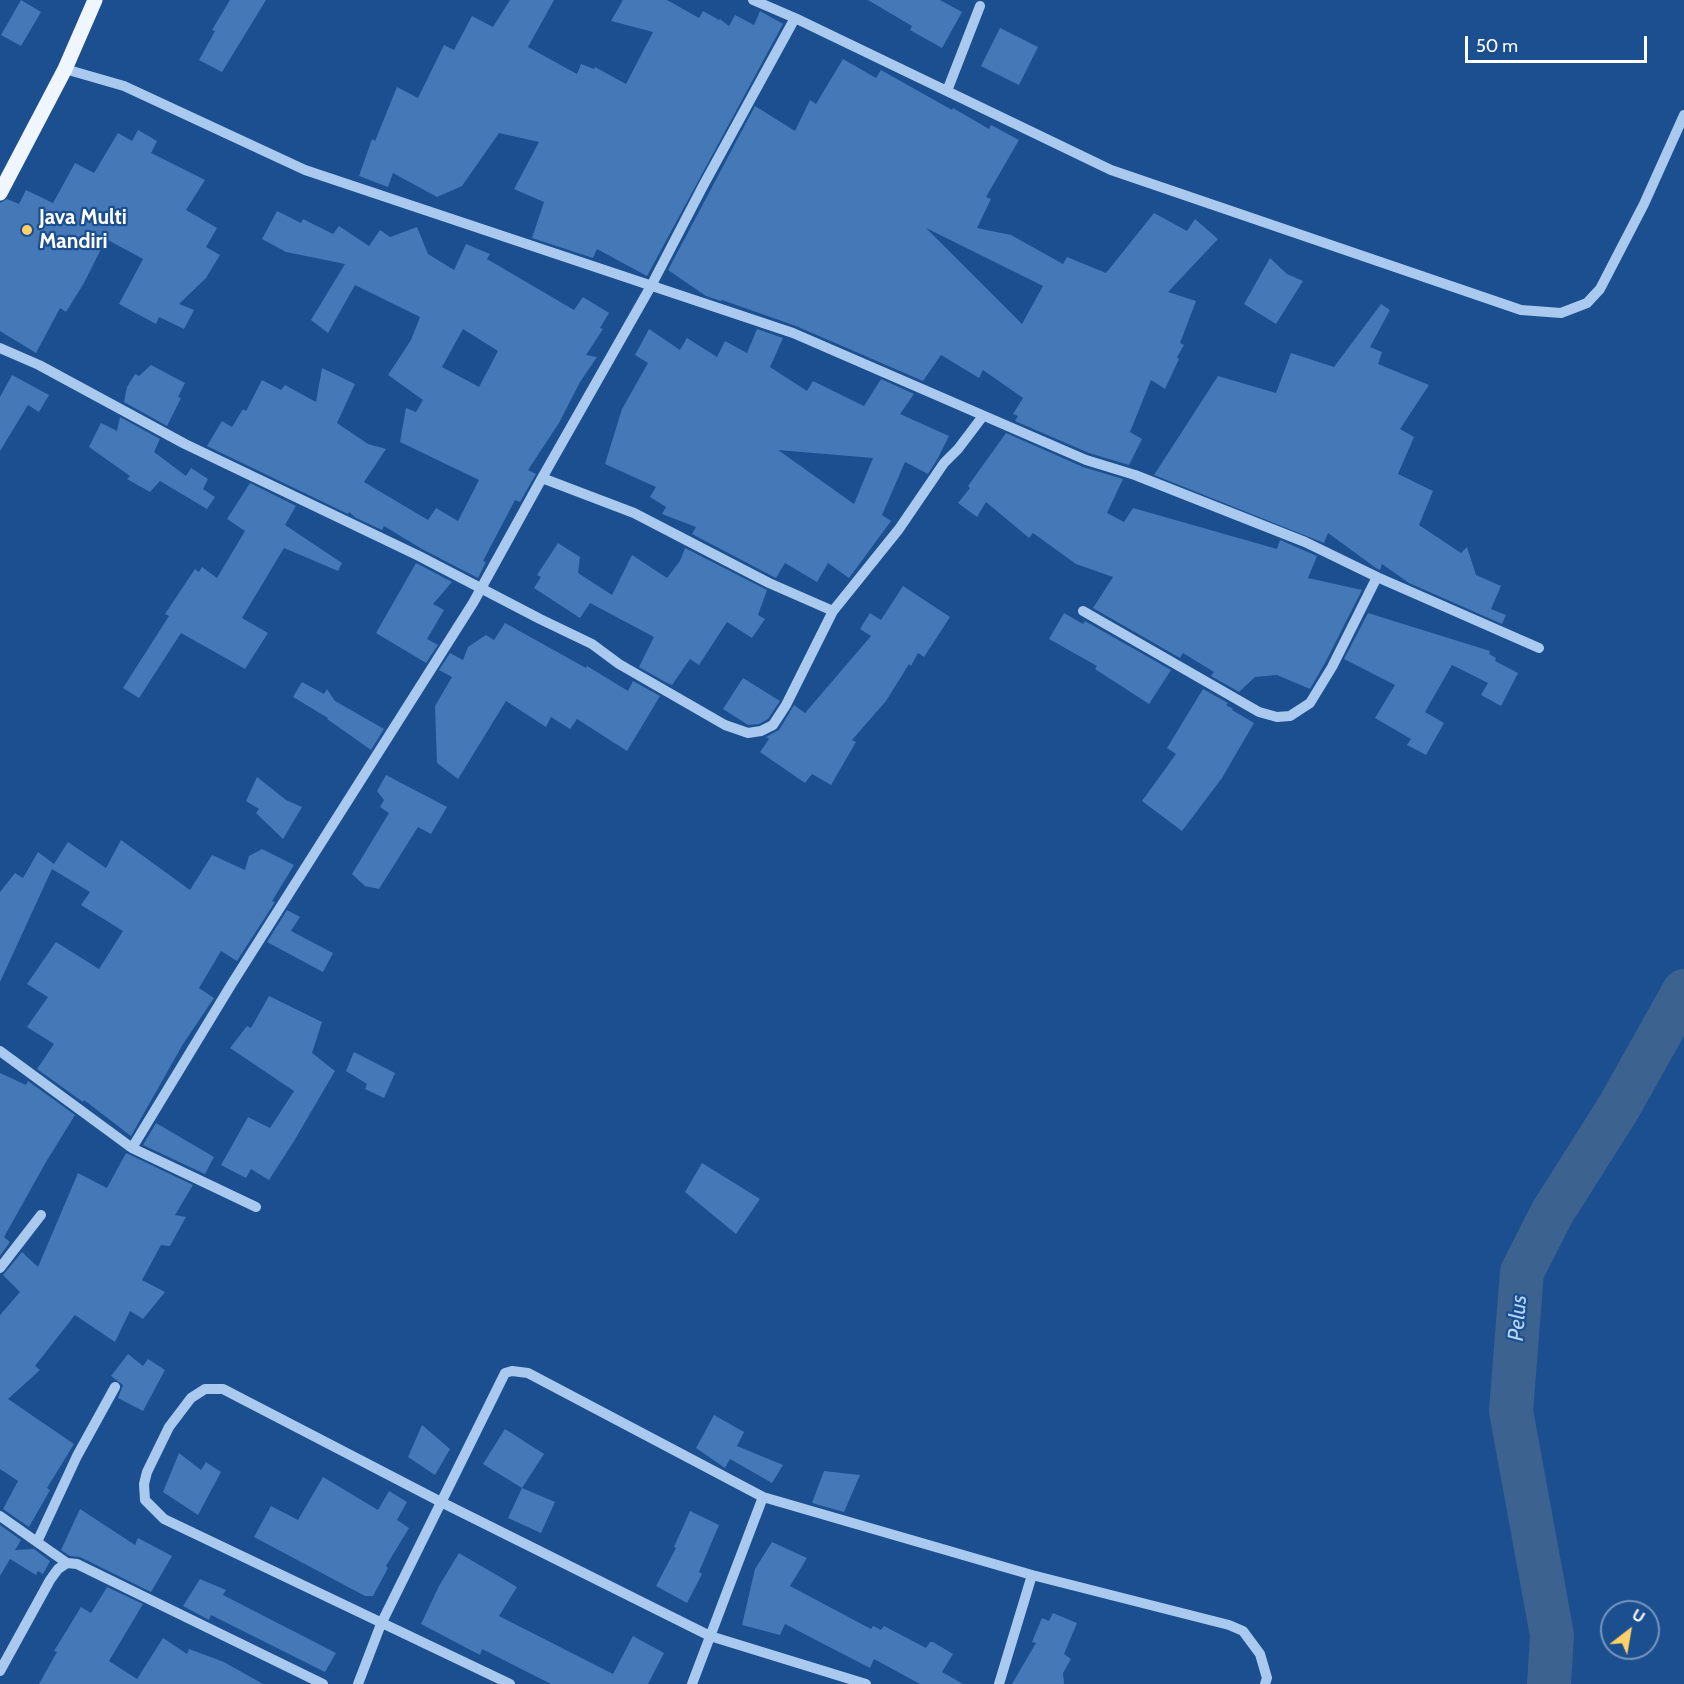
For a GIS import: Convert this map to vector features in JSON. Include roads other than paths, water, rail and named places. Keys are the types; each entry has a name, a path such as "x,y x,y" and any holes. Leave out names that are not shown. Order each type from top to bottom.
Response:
{"main road":[{"path":"0,193 65,69 95,0"}],"street":[{"path":"753,0 795,18 1110,170 1521,310 1562,313 1587,303 1600,289 1644,204 1684,115"},
{"path":"947,91 980,6"},
{"path":"132,1148 231,985 481,590 651,286 795,18"},
{"path":"65,69 124,86 304,170 793,333 1086,460 1135,475 1305,542 1377,577 1539,648"},
{"path":"0,348 39,365 185,444 419,556 481,590 592,644 619,664 725,725 748,733 761,731 773,725 786,705 833,611 899,529 944,464 984,416"},
{"path":"542,478 634,513 770,583 833,611"},
{"path":"1083,611 1259,712 1277,717 1290,716 1310,703 1332,667 1377,577"},
{"path":"0,1051 132,1148 256,1207"},
{"path":"0,1268 41,1215"},
{"path":"358,1684 381,1624 441,1502 505,1373 512,1371 528,1373 763,1497 1032,1575 1229,1625 1243,1631 1260,1654 1267,1678 1265,1684"},
{"path":"37,1542 77,1456 115,1387"},
{"path":"510,1684 164,1519 145,1500 144,1484 147,1472 169,1427 191,1398 205,1389 223,1389 441,1502 710,1635 866,1684"},
{"path":"692,1684 763,1497"},
{"path":"0,1516 68,1563 76,1564 323,1684"},
{"path":"0,1671 50,1580 58,1569 68,1563"},
{"path":"999,1684 1032,1575"}],"waterway":[{"name":"Pelus","path":"1549,1684 1552,1635 1511,1411 1522,1272 1552,1213 1619,1107 1684,991"}],"place":[{"name":"Java Multi Mandiri","path":"27,230"}]}
